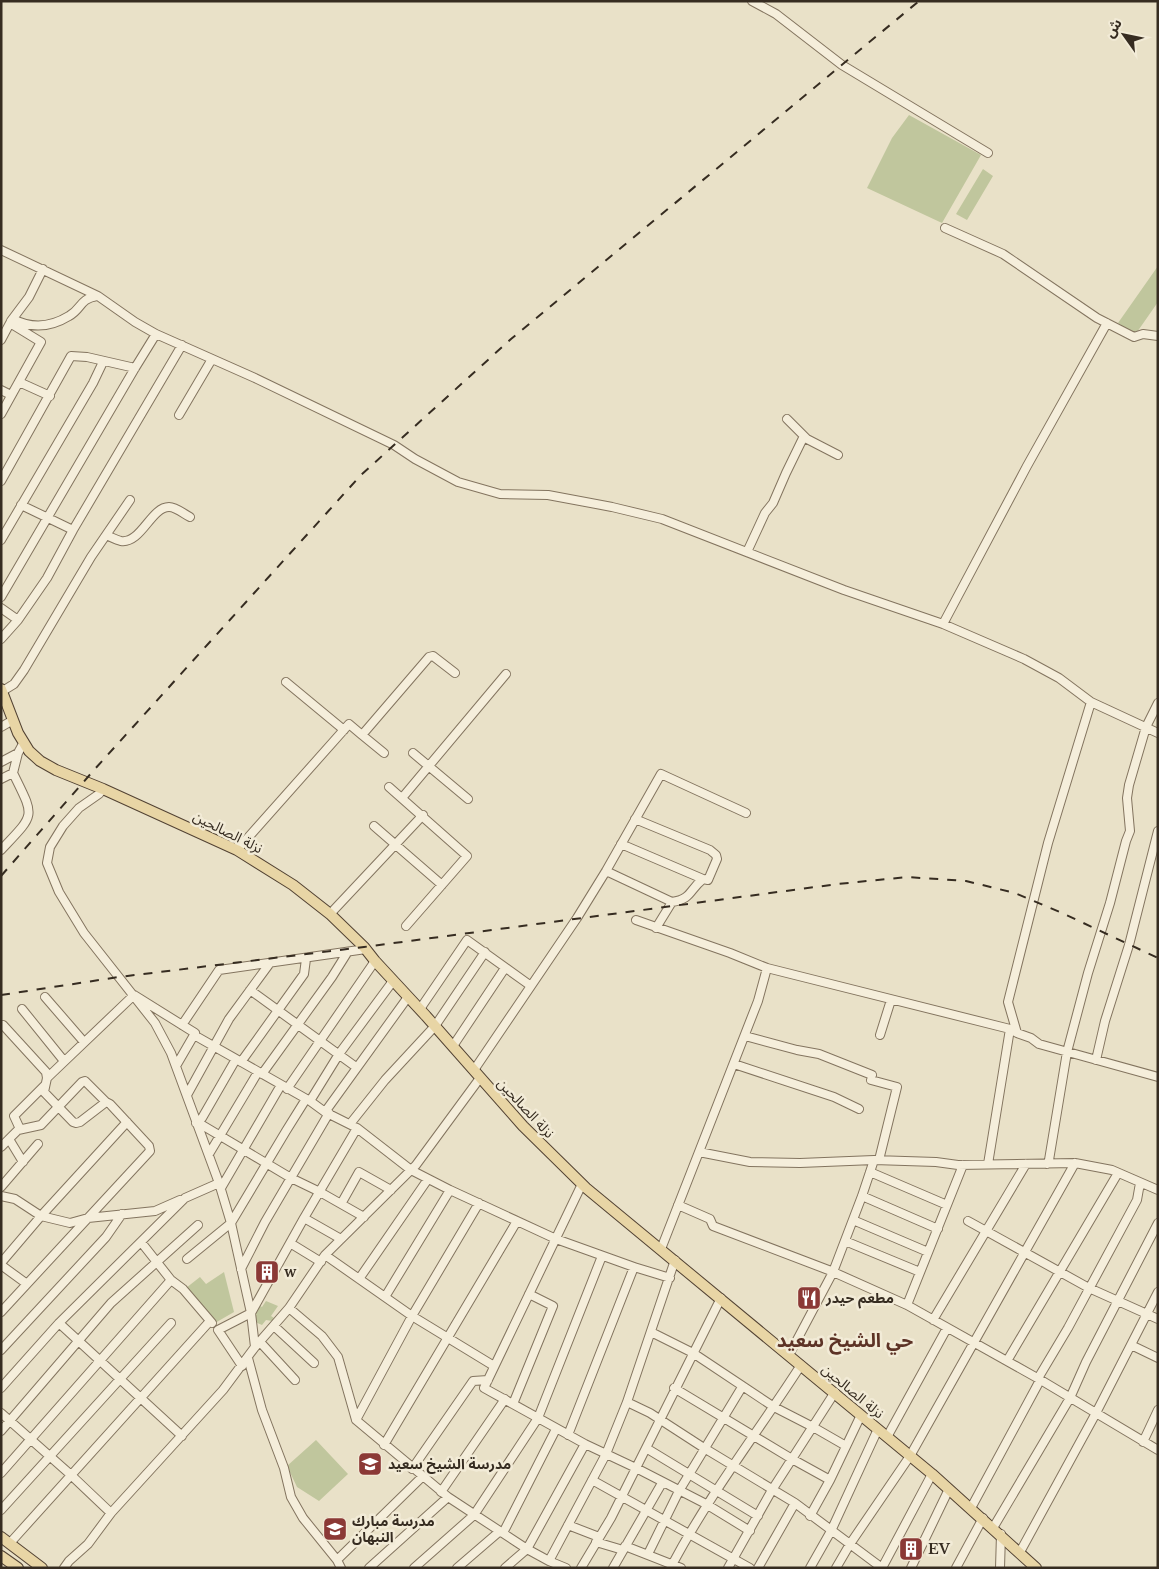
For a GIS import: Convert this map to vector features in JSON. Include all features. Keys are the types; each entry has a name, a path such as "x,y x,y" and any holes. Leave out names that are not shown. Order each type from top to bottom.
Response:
{"main road":[{"name":"نزلة الصالحين","path":"2,691 24,742 29,751 40,761 56,770 103,789 237,850 293,885 330,914 366,949 523,1126 582,1184 932,1474 983,1518 1036,1568"},
{"path":"6,1540 42,1568"},
{"path":"1,1556 18,1568"}],"street":[{"path":"752,1 776,14 842,65 988,154"},
{"path":"945,228 1004,254 1063,296 1134,337 1143,334 1158,336"},
{"path":"1,250 98,296 156,334 255,378 394,445 415,460 458,482 500,494 548,495 612,506 662,519 844,590 943,624 1024,659 1059,678 1091,702 1158,733"},
{"path":"1,340 29,297 42,269"},
{"path":"12,321 32,326 46,326 70,316 83,300 98,296"},
{"path":"1,414 41,342 12,321"},
{"path":"943,624 1023,474 1107,323"},
{"path":"1,597 156,334"},
{"path":"1,639 18,620 47,578 182,344"},
{"path":"1,481 71,356 87,357 135,368"},
{"path":"179,415 212,359"},
{"path":"1,540 104,362"},
{"path":"19,382 50,396"},
{"path":"1,390 12,395"},
{"path":"787,419 804,436 838,455"},
{"path":"747,552 764,513 773,504 804,436"},
{"path":"2,691 14,684 24,670 76,582 130,500"},
{"path":"21,505 73,530"},
{"path":"106,535 121,541 130,540 160,510 168,507 176,508 190,517"},
{"path":"1,608 18,620"},
{"path":"362,735 431,656 455,673"},
{"path":"402,798 506,674"},
{"path":"286,682 344,730"},
{"path":"988,1164 1013,1031 1008,1002 1048,843 1091,702"},
{"path":"1046,1164 1049,1160 1056,1127 1067,1052 1130,831 1127,798 1129,785 1146,727 1158,703"},
{"path":"1,727 13,720"},
{"path":"237,850 350,724 384,753"},
{"path":"1,850 29,818 29,808 13,772 18,753 24,742"},
{"path":"1,762 18,753"},
{"path":"413,753 468,799"},
{"path":"1,779 13,772"},
{"path":"64,1568 88,1544 110,1513 182,1436 242,1366 289,1308 323,1258 411,1170 477,1074 531,986 577,918 661,774 746,813"},
{"path":"389,787 423,815 467,856 406,926"},
{"path":"103,789 79,808 63,826 50,847 47,863 59,892 84,933 155,1023 171,1053 220,1185 231,1223 258,1345 295,1380"},
{"path":"330,914 423,815"},
{"path":"621,844 708,880 717,859 716,855 710,850 635,819"},
{"path":"374,826 442,885"},
{"path":"1096,1060 1105,1021 1129,945 1158,830"},
{"path":"606,871 672,902 683,900 703,879"},
{"path":"656,928 672,902"},
{"path":"636,920 767,968 1013,1031 1031,1038 1039,1044 1158,1077"},
{"path":"420,1009 467,940 531,986"},
{"path":"182,1025 219,970 366,949"},
{"path":"218,1330 251,1313 320,1192 354,1126 385,1080 434,1026 485,952"},
{"path":"209,1154 260,1073 299,1025 347,953"},
{"path":"196,1123 202,1118 238,1061 304,974 306,959"},
{"path":"1,1196 14,1199 41,1216 70,1223 88,1218 155,1211 220,1185 284,1087 375,961"},
{"path":"187,1095 228,1019 270,963"},
{"path":"452,1046 505,968"},
{"path":"661,1249 745,1036 758,1001 767,968"},
{"path":"187,1260 231,1223 286,1130 393,981"},
{"path":"250,990 356,1067"},
{"path":"134,996 196,1033 176,1066"},
{"path":"20,1129 14,1116 84,1042 134,996"},
{"path":"45,997 84,1042"},
{"path":"241,1269 265,1222 327,1113 356,1067 408,997"},
{"path":"880,1035 891,1000"},
{"path":"22,1010 64,1062"},
{"path":"3,1025 46,1072 44,1092 58,1108 76,1123 106,1102"},
{"path":"194,1035 308,1100 327,1113 354,1126 411,1170 428,1179 556,1238 602,1256 670,1278"},
{"path":"745,1036 819,1054 871,1078 897,1087 876,1160 833,1272 789,1355"},
{"path":"734,1064 818,1092 859,1109"},
{"path":"1,1147 20,1129 41,1125 85,1081 127,1122 149,1146 150,1151 1,1312"},
{"path":"27,1284 1,1264 41,1216 127,1122"},
{"path":"196,1123 202,1124 291,1178 364,1217"},
{"path":"9,1139 22,1162"},
{"path":"1,1187 38,1144"},
{"path":"699,1152 750,1162 876,1160 963,1164 1075,1163 1112,1170 1158,1190"},
{"path":"836,1568 850,1544 910,1456 1075,1163"},
{"path":"907,1305 963,1164"},
{"path":"933,1320 1026,1164"},
{"path":"342,1204 359,1172 391,1190"},
{"path":"870,1172 947,1205"},
{"path":"1007,1361 1118,1172"},
{"path":"359,1279 428,1179"},
{"path":"971,1508 1137,1200 1140,1183"},
{"path":"582,1184 484,1388 556,1429 706,1504 750,1531"},
{"path":"385,1297 450,1190"},
{"path":"862,1196 938,1229"},
{"path":"1,1388 59,1323 185,1198"},
{"path":"356,1420 412,1316 479,1203"},
{"path":"678,1205 710,1219 713,1226 833,1272 907,1305 1039,1379 1158,1450"},
{"path":"1,1350 106,1237 122,1214"},
{"path":"304,1218 341,1239"},
{"path":"853,1220 928,1252"},
{"path":"384,1445 517,1221"},
{"path":"968,1221 1089,1288 1158,1319"},
{"path":"999,1567 997,1531 1070,1398 1117,1301 1158,1223"},
{"path":"1,1431 110,1304 198,1225"},
{"path":"845,1241 920,1272"},
{"path":"140,1242 171,1280 184,1289 218,1330 242,1366"},
{"path":"290,1243 323,1258 359,1279 412,1316 494,1366"},
{"path":"414,1568 474,1515 538,1418 602,1256"},
{"path":"549,1561 606,1454 627,1402 676,1260"},
{"path":"568,1435 634,1267"},
{"path":"1,1473 171,1280"},
{"path":"1020,1552 1096,1413 1158,1292"},
{"path":"513,1404 554,1306 529,1294"},
{"path":"581,1568 611,1518 674,1388 721,1298"},
{"path":"289,1308 322,1336 338,1357 356,1420 444,1495 527,1549 565,1568"},
{"path":"6,1540 71,1475 210,1321"},
{"path":"59,1323 182,1436"},
{"path":"1,1510 171,1323"},
{"path":"274,1326 314,1363"},
{"path":"887,1437 947,1328"},
{"path":"651,1332 693,1353 774,1407 846,1446"},
{"path":"1132,1345 1158,1358"},
{"path":"248,1358 262,1410 284,1468 291,1497 303,1518 341,1568"},
{"path":"670,1566 706,1504 734,1466 801,1365"},
{"path":"412,1469 473,1381 488,1380"},
{"path":"648,1554 689,1474 742,1387"},
{"path":"674,1388 830,1480"},
{"path":"728,1568 772,1490 835,1392"},
{"path":"369,1568 444,1495 505,1400"},
{"path":"627,1402 650,1413 795,1503 882,1568 932,1474"},
{"path":"1,1413 71,1475 110,1513"},
{"path":"810,1516 830,1480 861,1415"},
{"path":"1143,1442 1157,1415"},
{"path":"457,1568 501,1532 556,1429"},
{"path":"810,1568 831,1531 878,1429"},
{"path":"506,1568 527,1549 586,1444"},
{"path":"646,1448 758,1516"},
{"path":"336,1560 422,1477"},
{"path":"592,1480 750,1568"},
{"path":"613,1568 662,1483"},
{"path":"911,1568 949,1489"},
{"path":"758,1568 795,1503"},
{"path":"956,1568 983,1518"},
{"path":"568,1525 598,1540 648,1554 670,1566 681,1568"}],"green space":[{"path":"909,115 981,155 942,223 867,188 892,138"},
{"path":"983,169 993,176 967,220 956,214"},
{"path":"1158,266 1158,302 1135,335 1118,323"},
{"path":"224,1272 234,1312 215,1323 186,1288 200,1277 206,1284"},
{"path":"266,1301 278,1306 271,1316 274,1318 272,1321 266,1320 262,1325 255,1322 252,1315 258,1305 262,1307"},
{"path":"316,1440 348,1474 319,1501 297,1487 287,1466"}],"railway":[{"path":"1,876 94,770 361,475 511,339 919,1"},
{"path":"1,995 119,977 364,947 838,884 907,877 966,881 1015,893 1158,958"}],"place":[{"name":"w","path":"267,1272"},
{"name":"مطعم حيدر","path":"809,1298"},
{"name":"مدرسة الشيخ سعيد","path":"370,1464"},
{"name":"مدرسة مبارك النبهان","path":"335,1529"},
{"name":"EV","path":"911,1549"}],"district":[{"name":"حي الشيخ سعيد","path":"845,1340"}]}
